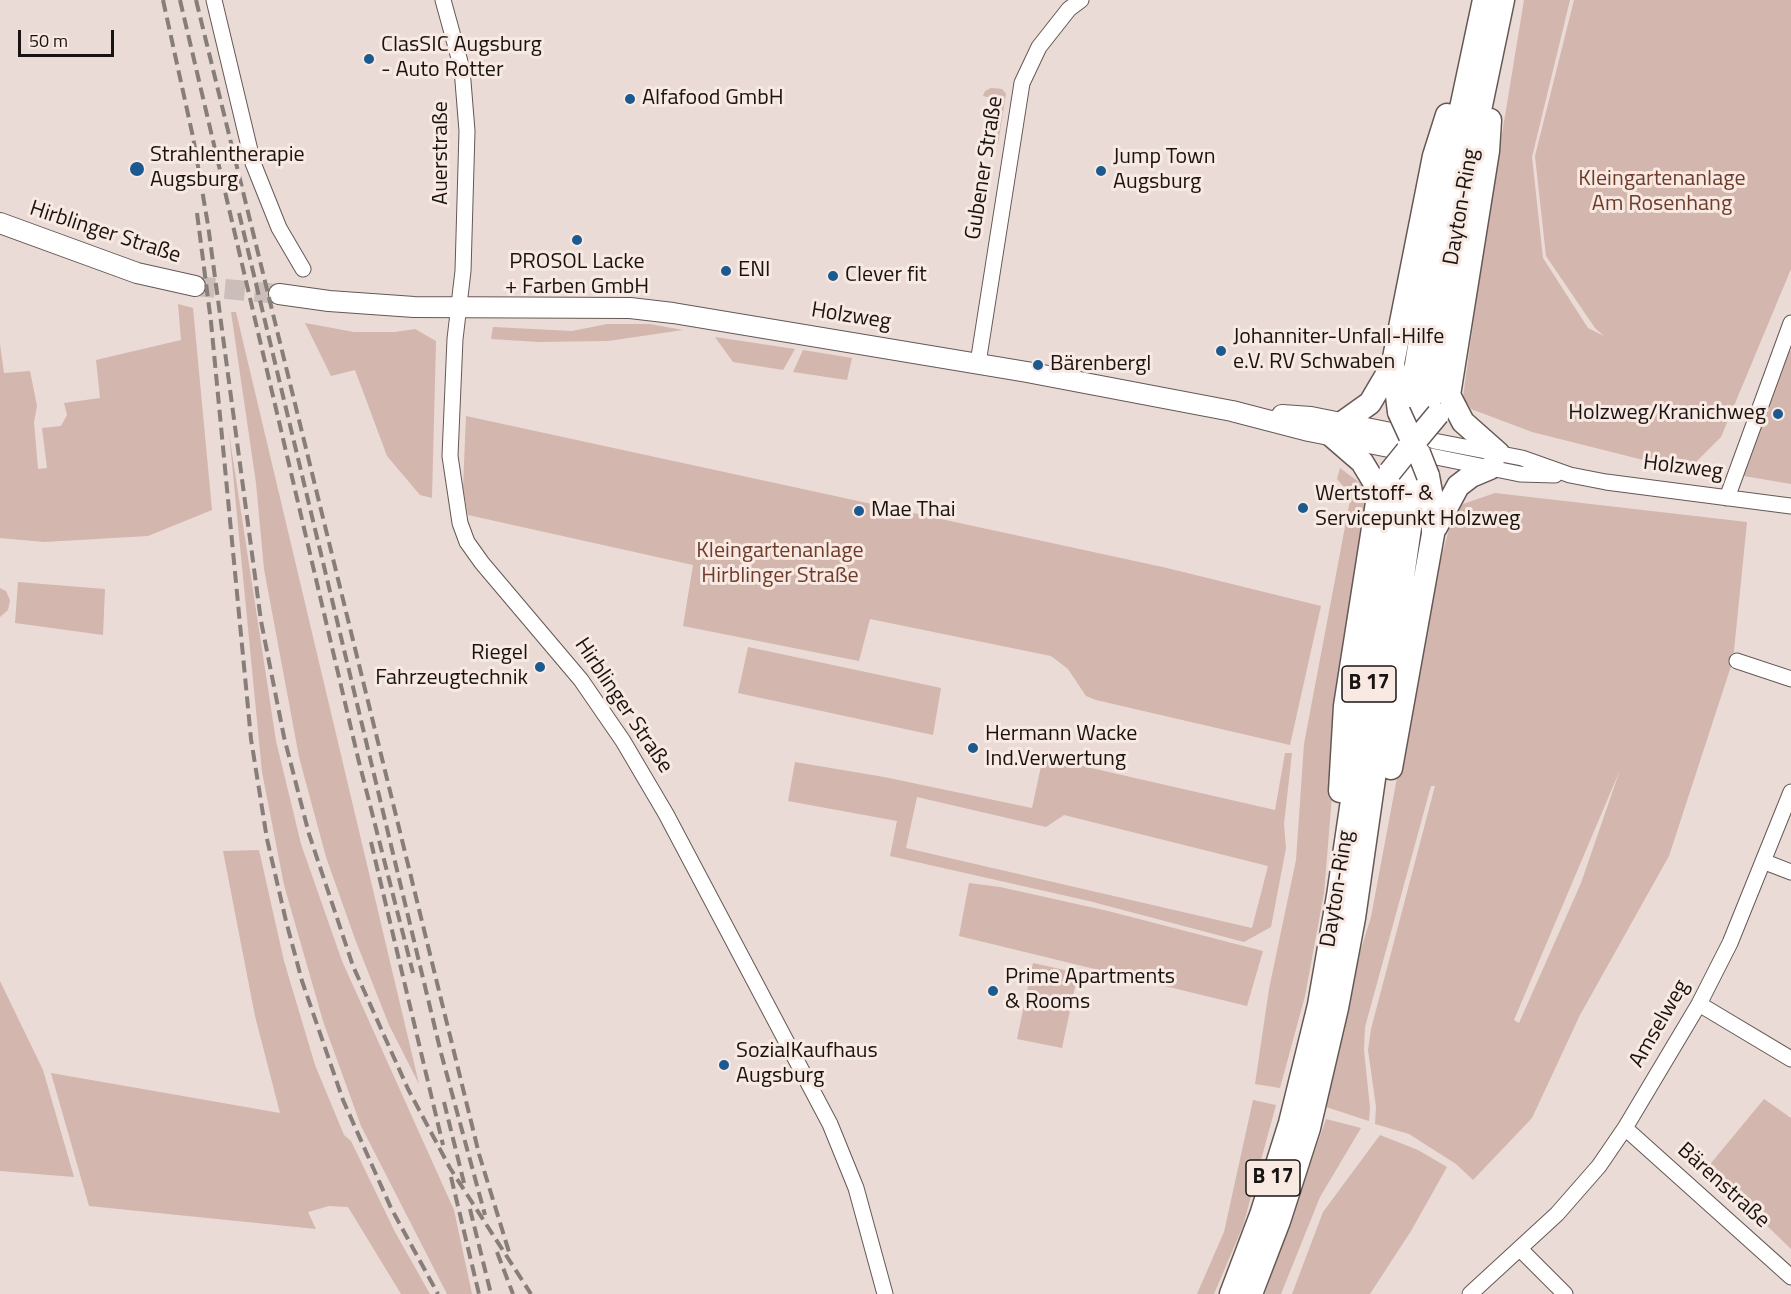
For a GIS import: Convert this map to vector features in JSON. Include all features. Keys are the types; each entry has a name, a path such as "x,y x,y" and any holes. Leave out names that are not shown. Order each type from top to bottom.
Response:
{"highway":[{"name":"Dayton-Ring","path":"1479,67 1484,0"},
{"name":"Dayton-Ring","path":"1251,1294 1279,1221 1309,1128 1337,1008 1347,895 1414,444 1433,256 1479,67 1503,0"},
{"path":"1433,534 1453,492 1494,461 1463,422 1414,444 1362,462 1337,429 1374,398 1393,363 1434,156 1446,118 1479,67"},
{"path":"1347,895 1338,814 1345,706 1488,151 1479,67"},
{"path":"1347,895 1387,790 1433,534 1432,498 1414,444 1393,363"},
{"name":"Dayton-Ring","path":"1231,1294 1261,1215 1293,1112 1347,895"}],"main road":[{"name":"Hirblinger Straße","path":"0,223 136,273 195,286"},
{"path":"279,294 329,301 459,308"},
{"name":"Holzweg","path":"459,308 630,308 663,312 978,363 1414,444"}],"street":[{"path":"214,0 253,163 279,228 303,269"},
{"name":"Auerstraße","path":"443,0 456,42 465,94 466,195 459,308"},
{"name":"Gubener Straße","path":"978,363 1022,83 1039,47 1069,9 1081,0"},
{"name":"Hirblinger Straße","path":"459,308 455,339 450,456 456,507 467,542 482,563 581,680 623,741 666,814 830,1124 856,1188 885,1294"},
{"path":"1727,498 1791,323"},
{"name":"Holzweg","path":"1414,444 1570,475 1791,506"},
{"path":"1737,661 1791,679"},
{"name":"Amselweg","path":"1470,1294 1557,1214 1599,1166 1625,1128 1699,1004 1730,943 1765,862 1791,792"},
{"path":"1765,862 1791,872"},
{"path":"1699,1004 1791,1059"},
{"name":"Bärenstraße","path":"1625,1128 1791,1277"},
{"path":"1520,1249 1565,1294"}],"green space":[{"name":"Kleingartenanlage Am Rosenhang","path":"1524,0 1570,0 1532,157 1543,258 1588,328 1604,336 1595,328 1546,256 1535,156 1574,0 1791,0 1791,269 1721,437 1687,471 1532,432 1471,409 1463,397 1485,238"},
{"path":"991,88 1002,89 1006,94 998,144 990,147 977,144 990,145 996,99 983,96 985,91"},
{"path":"178,304 193,308 212,510 148,536 44,542 0,538 0,344 4,373 30,371 37,406 34,422 38,469 47,468 42,428 61,426 67,415 64,403 100,398 96,360 181,340"},
{"path":"231,312 236,312 419,1084 389,1025 355,939 326,857 299,757 264,569 256,483"},
{"path":"305,323 354,332 395,332 415,329 436,341 432,498 420,495 387,456 355,370 331,376"},
{"path":"607,324 650,324 683,330 608,341 538,342 491,339 493,327 572,331"},
{"path":"715,337 795,349 783,370 733,362"},
{"path":"803,350 852,358 847,380 793,372"},
{"name":"Holzweg/Kranichweg","path":"1787,350 1791,351 1791,484 1744,476"},
{"name":"Kleingartenanlage Hirblinger Straße","path":"466,416 1167,568 1321,606 1290,745 1096,700 1086,696 1068,669 1051,656 870,619 859,661 683,626 693,565 468,515 463,488"},
{"path":"229,433 276,741 301,844 342,961 454,1210 472,1294 447,1294 361,1126 323,1021 284,885 262,772"},
{"path":"1340,468 1360,483 1370,496 1342,675 1324,893 1305,996 1280,1088 1255,1084 1269,989 1296,860 1304,744 1351,495 1337,479"},
{"path":"1495,493 1747,522 1733,660 1669,856 1580,1015 1532,1118 1473,1180 1456,1164 1409,1134 1375,1124 1376,1107 1368,1050 1371,1029 1435,786 1431,786 1365,1027 1364,1050 1370,1108 1369,1121 1326,1107 1354,971 1371,917 1431,596 1453,514 1463,504","holes":["1620,770 1581,883 1519,1023 1514,1020"]},
{"path":"18,582 105,589 103,635 15,623"},
{"path":"0,588 6,591 10,600 8,610 0,617"},
{"path":"748,647 941,688 933,735 738,693"},
{"path":"1285,753 1292,753 1284,824 1286,848 1271,927 1244,942 1089,901 890,856 897,821 788,801 795,762 884,777 1032,808 1043,757 1275,810","holes":["917,797 1046,827 1064,815 1268,866 1252,928 906,848"]},
{"path":"259,850 284,961 315,1065 344,1135 351,1141 395,1232 430,1294 401,1294 348,1207 329,1206 308,1212 316,1229 89,1206 51,1073 280,1113 255,1016 223,851"},
{"path":"969,883 1000,887 1108,911 1263,951 1247,1006 959,936"},
{"path":"1033,963 1078,973 1062,1048 1017,1039"},
{"path":"0,981 43,1070 74,1177 0,1171"},
{"path":"1764,1099 1791,1118 1791,1249 1707,1168"},
{"path":"1253,1100 1276,1105 1243,1226 1214,1294 1197,1294 1224,1232"},
{"path":"1326,1119 1361,1128 1320,1197 1281,1294 1265,1294"},
{"path":"1380,1135 1418,1150 1447,1167 1411,1231 1370,1294 1292,1294 1323,1212"}],"tunnel":[{"path":"195,286 279,294"}],"railway":[{"path":"163,0 193,137 208,225 261,621 284,737 309,834 353,966 408,1089 450,1168 531,1294"},
{"path":"180,0 358,758 413,973"},
{"path":"196,0 479,1154 509,1252"},
{"path":"197,213 211,322 251,739 267,839 302,981 343,1100 391,1208 438,1294"},
{"path":"239,213 441,1053 485,1215"},
{"path":"371,842 443,1145"},
{"path":"444,1102 464,1183"},
{"path":"451,1177 479,1294"},
{"path":"470,1209 491,1294"},
{"path":"497,1252 513,1294"}],"place":[{"name":"ClasSIC Augsburg - Auto Rotter","path":"369,59"},
{"name":"Alfafood GmbH","path":"630,99"},
{"name":"Strahlentherapie Augsburg","path":"137,169"},
{"name":"Jump Town Augsburg","path":"1101,171"},
{"name":"PROSOL Lacke + Farben GmbH","path":"577,240"},
{"name":"ENI","path":"726,271"},
{"name":"Clever fit","path":"833,276"},
{"name":"Johanniter-Unfall-Hilfe e.V. RV Schwaben","path":"1221,351"},
{"name":"Bärenbergl","path":"1038,365"},
{"name":"Holzweg/Kranichweg","path":"1778,414"},
{"name":"Wertstoff- & Servicepunkt Holzweg","path":"1303,508"},
{"name":"Mae Thai","path":"859,511"},
{"name":"Riegel Fahrzeugtechnik","path":"540,667"},
{"name":"Hermann Wacke Ind.Verwertung","path":"973,748"},
{"name":"Prime Apartments & Rooms","path":"993,991"},
{"name":"SozialKaufhaus Augsburg","path":"724,1065"}]}
